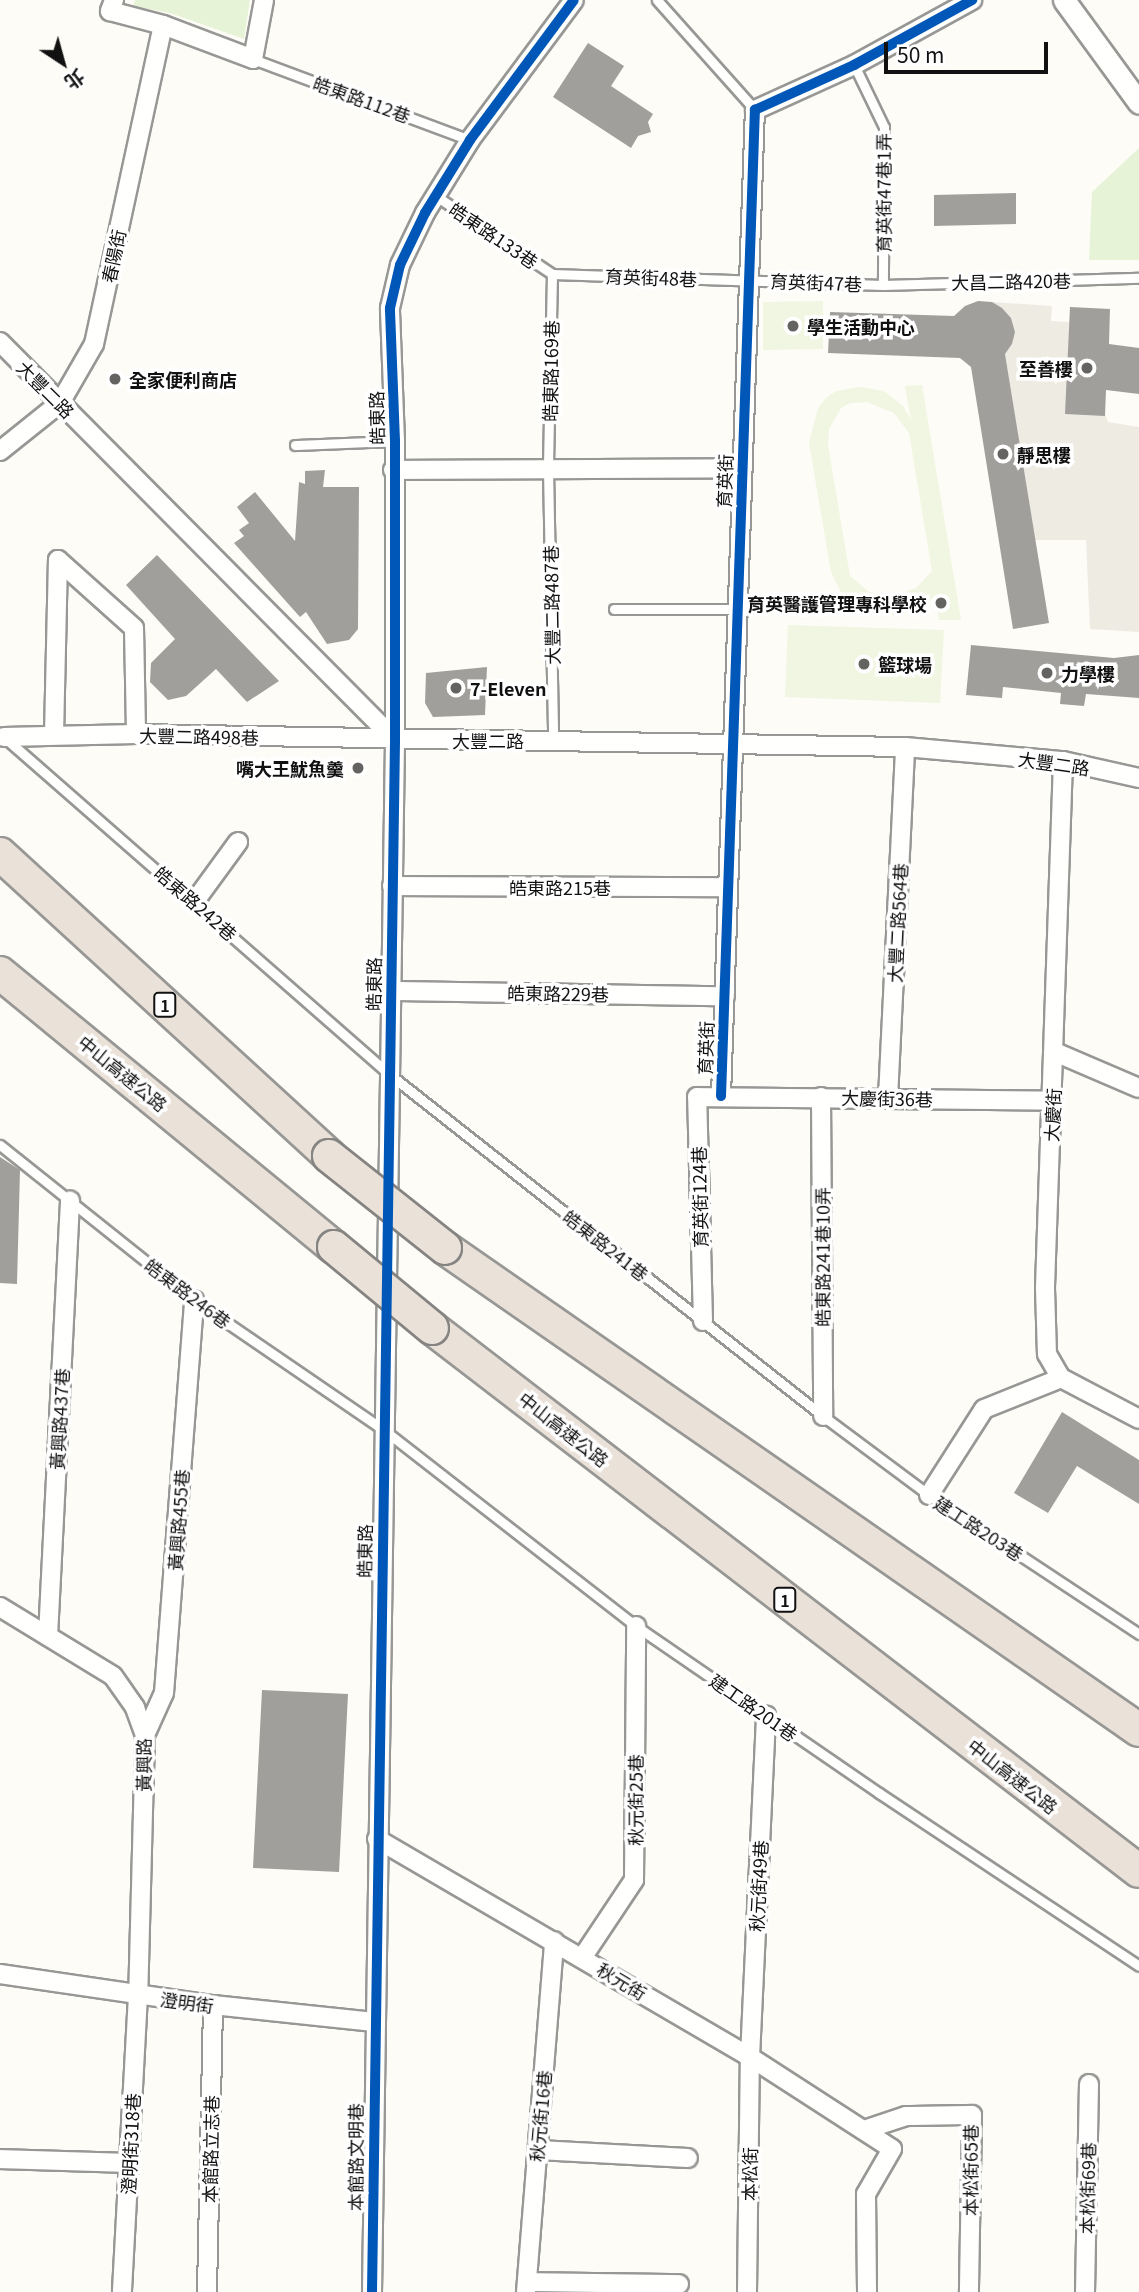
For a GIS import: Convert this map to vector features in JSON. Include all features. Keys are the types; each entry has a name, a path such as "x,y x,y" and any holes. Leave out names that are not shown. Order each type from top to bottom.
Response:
{"highway":[{"name":"1","path":"0,854 329,1156 445,1248 1139,1730"},
{"name":"中山高速公路","path":"0,973 432,1328 1139,1871"}],"street":[{"path":"114,0 110,11 163,25 253,59 264,0"},
{"name":"皓東路","path":"374,2022 395,740 395,441 390,308 400,265 436,196 470,140 574,0"},
{"path":"755,110 854,65 972,0"},
{"path":"1065,0 1139,103"},
{"name":"春陽街","path":"0,451 60,403 94,344 163,25"},
{"name":"育英街","path":"721,1096 731,743 755,110"},
{"name":"大豐二路","path":"0,342 395,740 905,747 1063,761 1139,778"},
{"path":"394,470 743,468"},
{"path":"54,735 58,560 134,628 136,734"},
{"name":"大豐二路498巷","path":"2,736 136,734 395,740"},
{"name":"大豐二路564巷","path":"888,1098 905,747"},
{"name":"大慶街","path":"1061,1378 1047,1354 1045,1288 1063,761"},
{"path":"195,901 238,842"},
{"name":"皓東路215巷","path":"392,886 728,887"},
{"name":"皓東路229巷","path":"391,991 725,996"},
{"path":"1055,1052 1139,1088"},
{"name":"大慶街36巷","path":"721,1096 1053,1101"},
{"name":"育英街124巷","path":"703,1321 697,1097 721,1096"},
{"name":"皓東路241巷10弄","path":"821,1097 823,1416"},
{"name":"黃興路437巷","path":"48,1636 70,1201"},
{"name":"黃興路455巷","path":"145,1735 164,1693 194,1300"},
{"path":"929,1495 984,1409 1061,1378 1139,1419"},
{"name":"黃興路","path":"0,1607 113,1676 135,1708 145,1735 138,1995"},
{"name":"秋元街25巷","path":"582,1958 634,1880 636,1626"},
{"name":"秋元街49巷","path":"750,2057 766,1715"},
{"name":"秋元街","path":"377,1839 750,2057 892,2149 866,2194 867,2292"},
{"name":"秋元街16巷","path":"527,2287 554,1941"},
{"name":"澄明街","path":"0,1975 213,2006 374,2022"},
{"name":"澄明街318巷","path":"122,2292 138,1995"},
{"name":"本館路立志巷","path":"207,2292 213,2006"},
{"name":"本館路文明巷","path":"372,2292 374,2022"},
{"name":"本松街","path":"747,2292 750,2057"},
{"name":"本松街69巷","path":"1085,2292 1089,2084"},
{"name":"本松街65巷","path":"864,2130 906,2116 972,2115 969,2292"},
{"path":"538,2150 688,2158"},
{"path":"0,2159 129,2163"},
{"path":"527,2287 678,2284"}],"lane":[{"path":"657,0 755,110"},
{"name":"皓東路112巷","path":"253,59 470,140"},
{"name":"育英街47巷1弄","path":"854,65 884,127 883,285"},
{"name":"皓東路133巷","path":"436,196 552,274"},
{"name":"育英街48巷","path":"552,274 750,280"},
{"name":"皓東路169巷","path":"548,469 552,274"},
{"name":"大昌二路420巷","path":"883,285 1139,278"},
{"name":"育英街47巷","path":"750,280 883,285"},
{"path":"295,445 395,441"},
{"name":"大豐二路487巷","path":"548,469 553,741"},
{"path":"614,609 737,609"},
{"name":"皓東路242巷","path":"2,736 195,901 389,1074"},
{"name":"皓東路241巷","path":"389,1074 823,1416"},
{"name":"皓東路246巷","path":"0,1146 194,1300 384,1430"},
{"name":"建工路203巷","path":"823,1416 929,1495 1139,1634"},
{"name":"建工路201巷","path":"384,1430 636,1626 1139,1966"}],"green space":[{"path":"135,0 250,0 244,39 170,13 133,6"},
{"path":"1139,148 1139,260 1089,260 1092,192"},
{"name":"學生活動中心","path":"823,301 823,349 763,350 763,302"},
{"path":"922,385 961,620 939,620 935,595 926,605 915,611 886,617 869,615 843,596 831,572 809,443 818,408 836,391 860,387 884,391 903,406 911,420 905,386","holes":["867,402 894,413 909,433 932,571 916,588 894,596 869,592 850,576 828,445 829,429 841,408 850,403"]},
{"name":"籃球場","path":"788,625 944,630 940,703 785,697"}],"shaded area":[{"path":"992,302 1052,306 1051,321 1070,322 1108,422 1139,427 1139,632 1090,629 1086,540 1035,540 1005,354 1012,344 1015,332 1011,318"}],"building":[{"path":"588,43 624,66 611,86 653,114 648,122 651,132 638,136 631,148 553,97"},
{"path":"1016,193 1016,224 934,226 934,195"},
{"name":"靜思樓","path":"978,301 992,302 1002,308 1011,318 1015,332 1012,344 1005,354 1049,623 1013,629 971,367 960,358 828,353 830,312 954,316 965,306"},
{"name":"至善樓","path":"1070,307 1110,309 1109,344 1139,348 1139,394 1106,390 1105,416 1065,414"},
{"path":"325,470 323,487 359,487 358,629 349,640 327,644 306,612 300,617 234,543 244,536 239,530 249,523 237,507 255,492 295,541 299,482 305,484 305,471"},
{"path":"157,555 279,681 247,702 216,669 186,696 168,700 150,682 151,663 175,639 126,585"},
{"name":"力學樓","path":"971,645 1114,658 1139,655 1139,698 1086,694 1084,706 1060,704 1061,693 1003,687 1002,698 966,695"},
{"name":"7-Eleven","path":"487,667 485,715 433,717 425,703 426,673"},
{"path":"0,1157 20,1170 17,1284 0,1283"},
{"path":"1062,1412 1139,1460 1139,1504 1077,1466 1048,1513 1014,1493"},
{"path":"262,1690 348,1694 339,1872 253,1868"}],"cycle path":[{"path":"372,2292 395,740 395,441 390,308 400,265 425,213 470,140 574,0"},
{"path":"721,1096 755,110 854,65 972,0"}],"place":[{"name":"學生活動中心","path":"793,326"},
{"name":"至善樓","path":"1087,368"},
{"name":"全家便利商店","path":"115,379"},
{"name":"靜思樓","path":"1003,454"},
{"name":"育英醫護管理專科學校","path":"941,603"},
{"name":"籃球場","path":"864,664"},
{"name":"力學樓","path":"1047,673"},
{"name":"7-Eleven","path":"456,688"},
{"name":"嘴大王魷魚羹","path":"358,768"}]}
